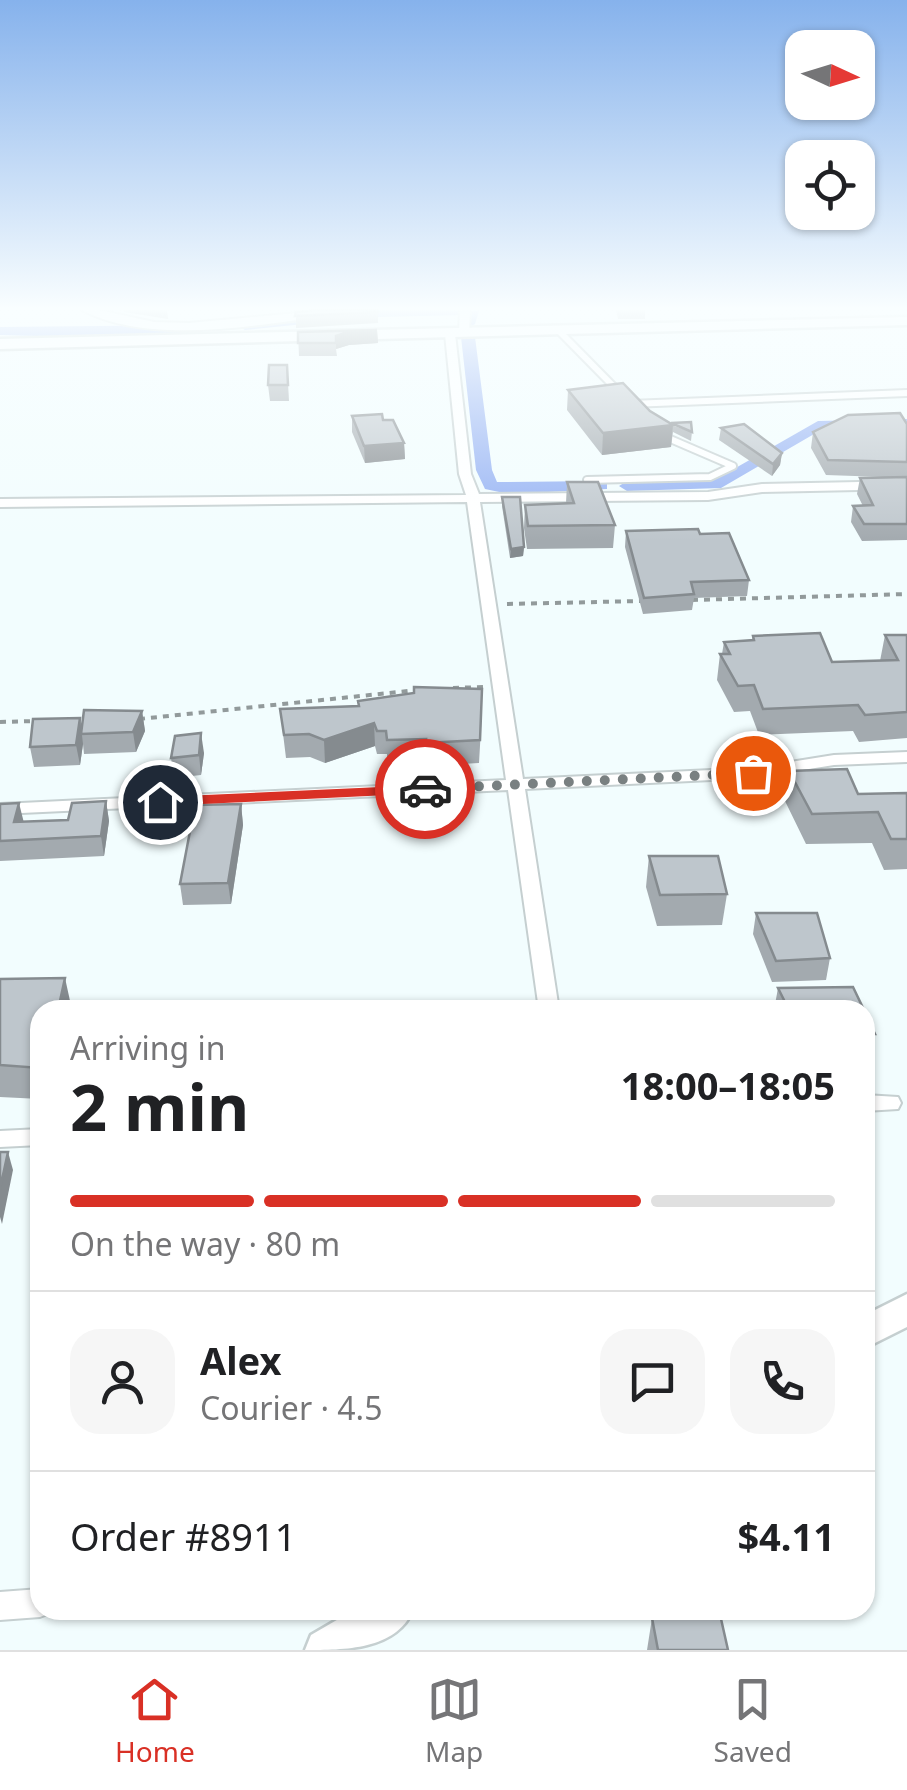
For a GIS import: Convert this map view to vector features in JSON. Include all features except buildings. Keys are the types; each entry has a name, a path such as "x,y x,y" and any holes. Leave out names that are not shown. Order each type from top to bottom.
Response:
{"street":[{"path":"460,387 465,474 474,496 548,1000"},
{"path":"612,480 617,496"},
{"path":"0,504 708,496 762,488 907,485"},
{"path":"0,809 753,773 834,760 907,757"},
{"path":"875,1104 890,1103"},
{"path":"0,1139 30,1138"},
{"path":"875,1328 907,1309"},
{"path":"0,1606 30,1604"},
{"path":"326,1650 376,1620"}],"lane":[{"path":"614,387 640,414"},
{"path":"630,404 907,392"},
{"path":"586,480 710,477 733,466 661,435 651,425"}],"path":[{"path":"679,600 907,594"},
{"path":"490,604 641,601"},
{"path":"451,688 503,686"},
{"path":"137,719 434,689"},
{"path":"0,722 39,722"}],"waterway":[{"path":"474,387 484,470 491,486 601,486"},
{"path":"627,486 721,483 818,426 907,424"}],"way so far":[{"path":"425,789 753,773"}],"route":[{"path":"160,802 425,789"}]}
